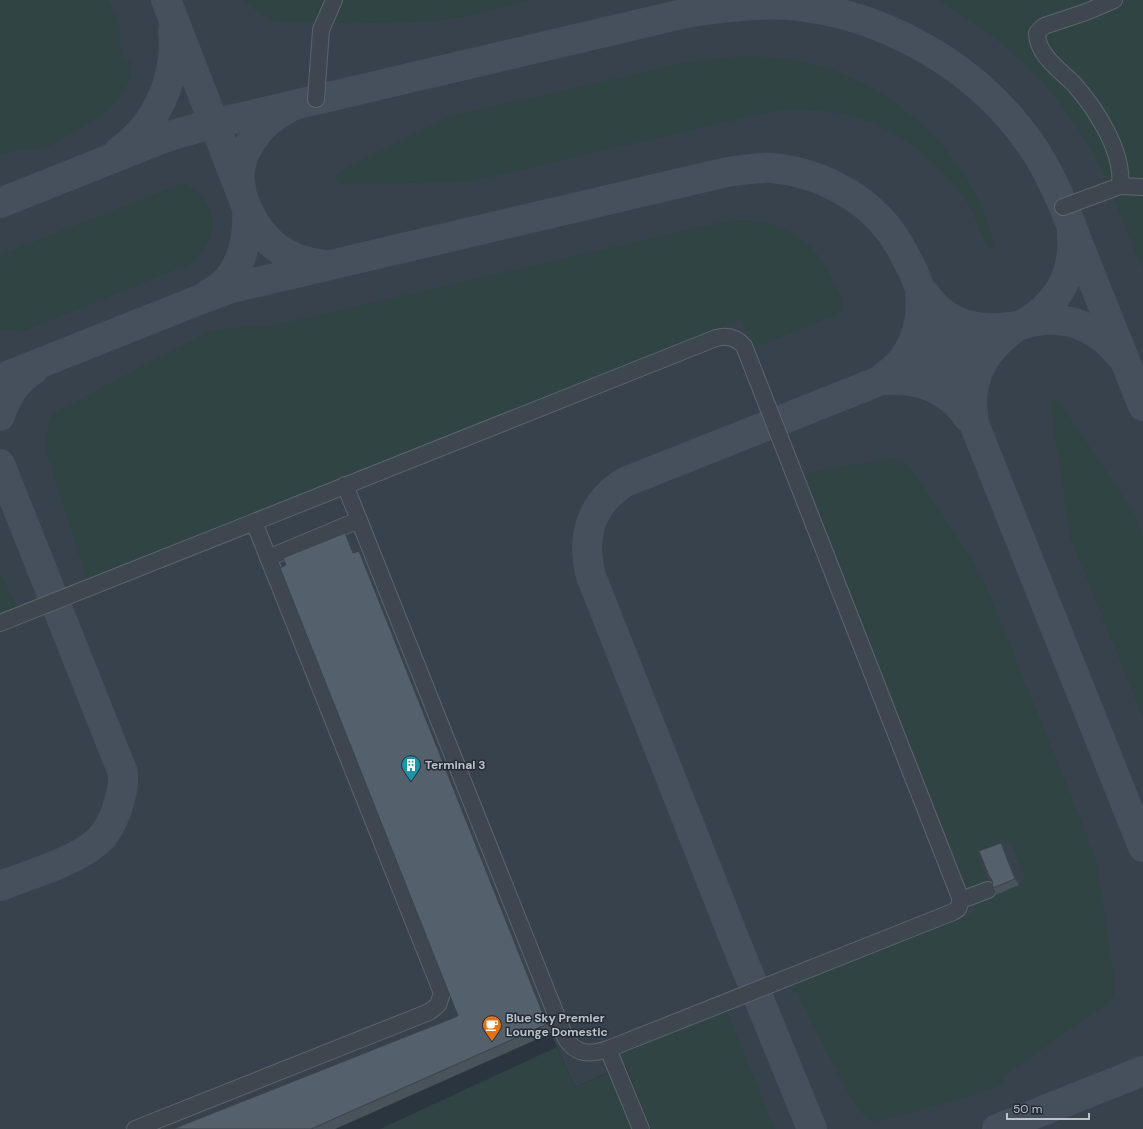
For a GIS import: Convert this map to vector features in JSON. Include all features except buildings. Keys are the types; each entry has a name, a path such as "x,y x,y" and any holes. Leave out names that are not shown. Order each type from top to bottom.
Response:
{"lane":[{"path":"316,99 321,30 334,0"},
{"path":"1114,0 1096,4 1044,26 1037,33 1037,40 1043,52 1091,106 1106,131 1119,165 1121,175 1120,186"},
{"path":"1063,207 1120,186 1143,187"},
{"path":"0,623 724,336 739,341 747,354 962,900"},
{"path":"345,485 569,1045 582,1053 591,1054 608,1049 953,912 958,909 962,900 988,890"},
{"path":"268,558 359,520"},
{"path":"135,1129 428,1012 434,1009 441,999 440,987 254,522"},
{"path":"608,1049 641,1129"}],"shaded area":[{"path":"0,0 1143,0 1143,1129 730,1129 625,1065 575,1087 551,1033 335,1129 0,1129"}],"green space":[{"path":"0,0 108,0 119,20 121,60 131,61 128,82 118,100 102,116 43,149 21,149 0,155"},
{"path":"244,0 532,0 473,15 433,21 386,23 277,22 259,13"},
{"path":"938,0 1143,0 1143,271 1100,168 1078,129 1062,106 1027,66 1007,48 963,15"},
{"path":"753,56 793,60 825,68 876,90 899,106 920,123 940,143 957,165 978,200 993,238 994,246 988,249 970,207 955,185 912,145 894,133 876,124 856,117 816,110 772,111 468,182 342,184 336,181 337,175 343,170 452,116 684,63 731,57"},
{"path":"184,183 196,191 204,201 209,212 211,223 210,234 206,245 198,256 187,265 23,331 0,329 0,255"},
{"path":"745,220 775,226 798,237 808,245 826,267 842,302 842,309 837,314 753,348 741,319 87,579 45,447 49,421 54,413 212,330 276,325 723,222"},
{"path":"1055,400 1059,402 1133,511 1143,537 1143,718 1070,536 1051,405 1051,402"},
{"path":"888,459 899,459 910,467 969,555 985,584 1092,848 1098,872 1115,987 1113,996 1107,1003 1003,1076 1006,1083 970,1096 879,1121 868,1119 854,1104 792,985 976,912 974,904 1027,882 1011,842 977,856 988,881 968,890 805,476 817,471"},
{"path":"0,573 18,608 0,615"},
{"path":"726,1010 775,1129 651,1129 623,1059 623,1053 629,1048"},
{"path":"557,1047 575,1087 610,1072 634,1129 380,1129"}],"taxiway":[{"path":"166,0 253,220 260,231 277,248 299,259 325,265"},
{"path":"0,203 166,137 204,126 691,12 752,5 788,5 824,10 860,19 894,33 927,50 958,70 986,93 1012,120 1042,161 1055,187 1143,406"},
{"path":"119,151 144,128 154,114 162,98 172,65 174,48 173,31"},
{"path":"241,188 241,164 251,142 267,122 287,109"},
{"path":"0,379 232,288 727,172 755,168 772,168 806,174 822,180 853,196 879,218 896,240 913,271 1143,847"},
{"path":"209,294 220,287 229,278 241,257 246,233 247,208"},
{"path":"1024,324 1046,307 1062,287 1071,263 1072,235"},
{"path":"885,376 902,361 914,340 920,317 920,294"},
{"path":"925,294 944,314 966,325 991,328 1018,326 997,343 988,353 982,364 973,388 973,415"},
{"path":"812,1129 734,938 591,576 587,548 591,523 596,511 604,501 613,491 625,482 1023,324 1051,320 1076,324 1100,336 1120,355"},
{"path":"0,416 5,402 12,390 27,374 33,370"},
{"path":"887,380 910,381 922,383 932,387 952,399 968,417"},
{"path":"0,464 123,773 120,800 108,830 99,840 90,848 66,861 0,886"},
{"path":"997,1129 1143,1071"}],"place":[{"name":"Terminal 3","path":"411,782"},
{"name":"Blue Sky Premier Lounge Domestic","path":"492,1042"}]}
